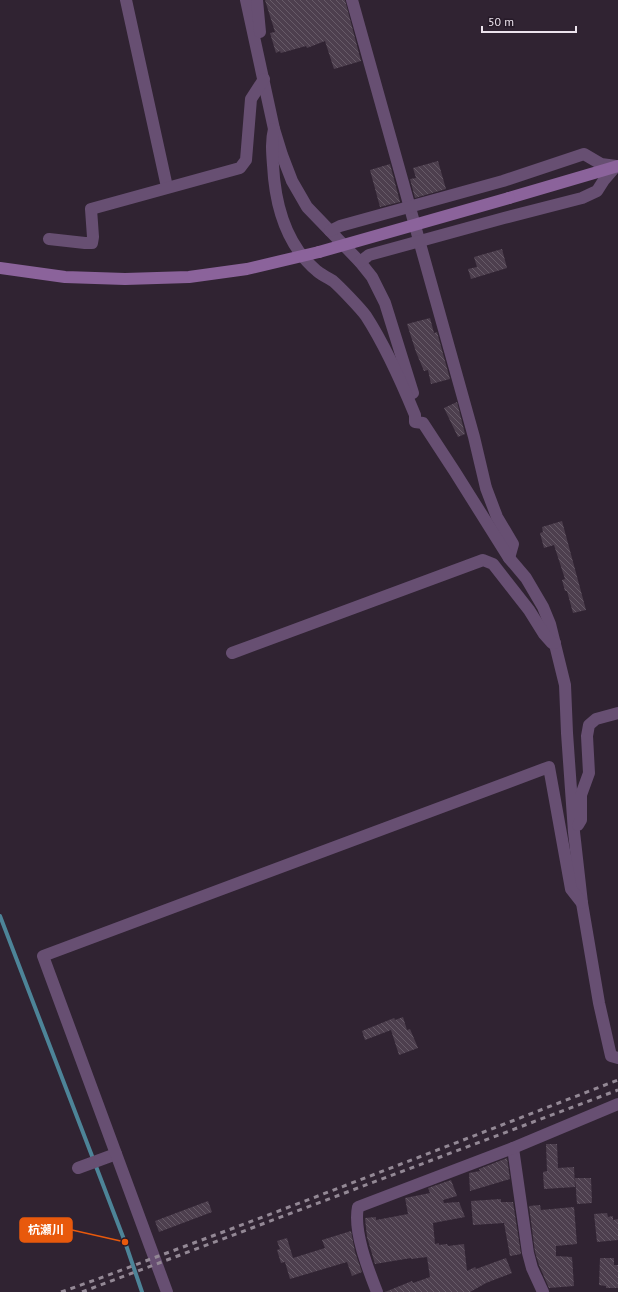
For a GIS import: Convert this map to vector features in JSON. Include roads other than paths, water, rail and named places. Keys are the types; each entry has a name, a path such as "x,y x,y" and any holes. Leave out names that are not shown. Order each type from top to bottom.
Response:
{"street":[{"path":"126,0 167,187"},
{"path":"246,0 258,49 274,129 282,155 296,188 306,207 360,262 372,277 385,303 422,423 509,558 526,578 543,607 550,624 565,685 574,832 582,903 599,1003 611,1056 618,1058"},
{"path":"257,0 260,42 258,49"},
{"path":"352,0 474,437 486,488 497,517 513,544 509,558"},
{"path":"49,239 92,243 91,209 240,168 246,160 251,99 264,79"},
{"path":"274,129 271,140 273,172 278,207 289,233 303,256 318,272 334,282 366,315 396,369 415,415 415,422 422,423"},
{"path":"330,231 340,226 503,180 584,154 601,164 617,166"},
{"path":"0,268 65,277 125,280 189,277 247,270 318,252 617,166"},
{"path":"360,262 369,255 582,198 597,191 604,180 617,166"},
{"path":"232,653 483,560 493,564 529,610 544,634 552,643 555,643"},
{"path":"574,832 581,820 581,795 589,773 587,736 589,725 596,719 618,713"},
{"path":"167,1292 114,1155 43,956 549,767 571,889 582,903"},
{"path":"377,1292 366,1265 356,1217 358,1207 513,1148 618,1104"},
{"path":"513,1148 528,1253 532,1268 543,1292"},
{"path":"78,1168 114,1155"}],"waterway":[{"path":"0,916 125,1242 142,1292"}],"railway":[{"path":"61,1292 292,1206 618,1080"},
{"path":"82,1292 618,1090"}],"place":[{"name":"杭瀬川","path":"125,1242"}]}
